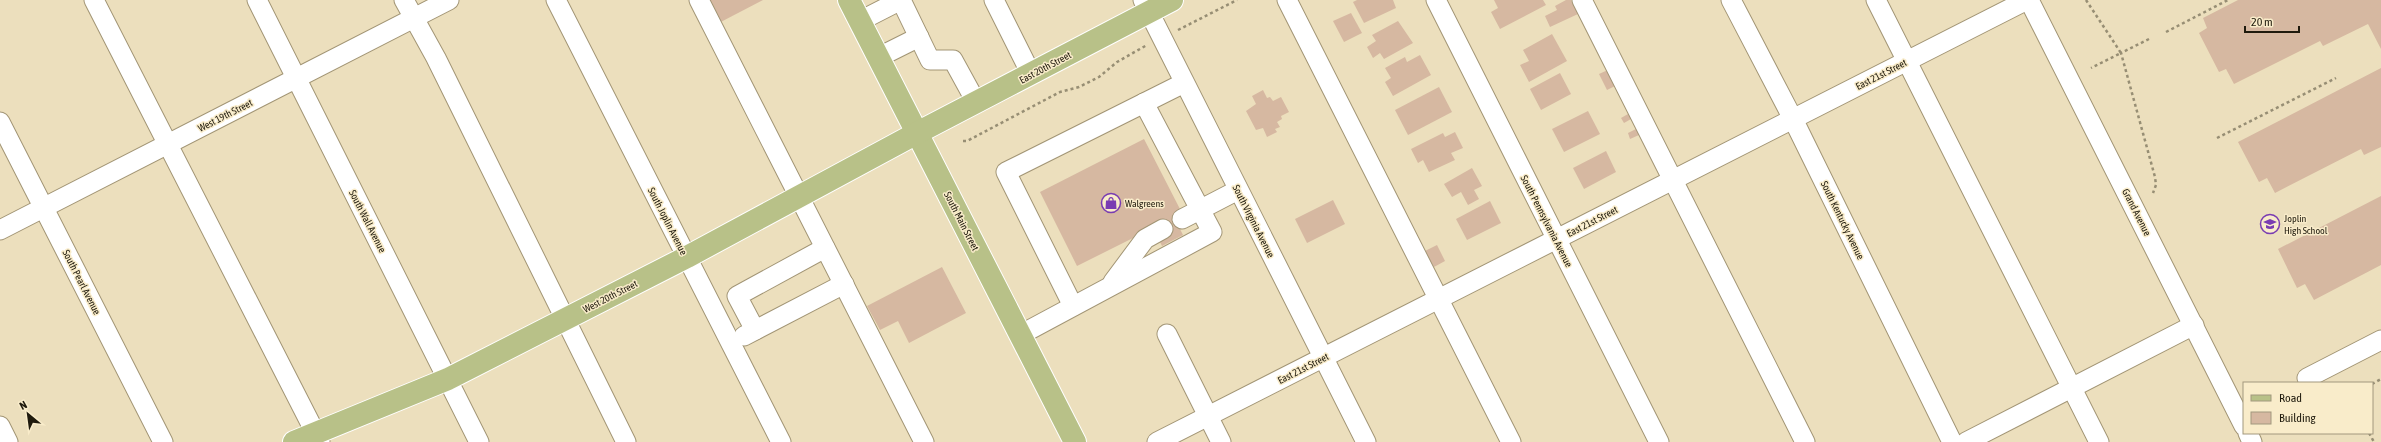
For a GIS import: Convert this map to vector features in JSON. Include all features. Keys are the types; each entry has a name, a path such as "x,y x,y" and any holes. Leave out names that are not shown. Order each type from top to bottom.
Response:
{"main road":[{"name":"South Main Street","path":"850,0 1075,442"},
{"name":"East 20th Street","path":"917,133 1031,74 1146,6 1172,0"},
{"name":"West 20th Street","path":"294,442 318,438 448,379 687,257 917,133"}],"street":[{"path":"94,0 318,438"},
{"name":"South Wall Avenue","path":"257,0 479,442"},
{"path":"404,0 436,58 567,318 626,442"},
{"name":"West 19th Street","path":"0,230 449,0"},
{"name":"South Joplin Avenue","path":"556,0 781,442"},
{"path":"699,0 924,442"},
{"path":"860,21 901,0 930,60 953,60 976,102"},
{"path":"994,0 1031,74"},
{"path":"1287,0 1511,442"},
{"name":"South Pennsylvania Avenue","path":"1436,0 1659,442"},
{"path":"1582,0 1806,442"},
{"name":"South Kentucky Avenue","path":"1731,0 1793,119 1952,442"},
{"path":"1876,0 2099,442"},
{"name":"East 21st Street","path":"1157,442 2028,0"},
{"name":"Grand Avenue","path":"2028,0 2243,424"},
{"name":"South Virginia Avenue","path":"1146,6 1366,442"},
{"path":"878,57 919,37"},
{"path":"1073,306 1006,172 1184,82"},
{"path":"1020,335 1212,232 1144,102"},
{"name":"South Pearl Avenue","path":"0,122 163,442"},
{"path":"1182,219 1238,190"},
{"path":"1109,287 1145,239 1163,229"},
{"path":"755,330 737,296 825,248"},
{"path":"730,343 844,284"},
{"path":"1966,442 2194,325"},
{"path":"1167,334 1221,442"},
{"path":"2307,378 2381,340"},
{"path":"0,426 8,442"}],"path":[{"path":"1175,31 1236,0"},
{"path":"2086,0 2121,53 2155,177 2156,185 2153,193"},
{"path":"2166,32 2228,0"},
{"path":"2091,68 2150,39"},
{"path":"963,141 1060,92 1079,87 1099,77 1117,62 1147,45"},
{"path":"2216,138 2336,78"}],"building":[{"path":"702,0 763,0 715,25"},
{"path":"1357,0 1393,0 1396,8 1364,23 1353,2"},
{"path":"1494,0 1543,0 1546,5 1500,29 1491,12 1498,8"},
{"path":"1566,0 1571,0 1578,14 1550,27 1545,16 1557,10 1555,6"},
{"path":"2238,0 2381,0 2381,49 2368,24 2323,46 2320,41 2234,84 2226,69 2219,72 2199,33 2207,28 2203,18"},
{"path":"1351,13 1362,33 1344,42 1333,21"},
{"path":"1398,21 1413,43 1384,59 1380,53 1373,58 1367,47 1376,41 1372,35"},
{"path":"1552,34 1567,61 1529,82 1520,65 1529,61 1523,50"},
{"path":"1420,55 1431,75 1393,96 1385,82 1391,78 1385,68 1405,57 1407,62"},
{"name":"Joplin High School","path":"2381,68 2381,147 2364,155 2361,149 2275,193 2267,178 2259,182 2238,142"},
{"path":"1610,69 1617,85 1607,90 1599,74"},
{"path":"1560,73 1571,94 1541,110 1530,89"},
{"path":"1439,87 1452,112 1408,135 1395,110"},
{"path":"1263,90 1267,98 1270,97 1273,101 1281,97 1289,112 1281,116 1282,119 1277,122 1280,127 1275,129 1277,132 1267,137 1263,128 1256,130 1246,111 1256,104 1252,96"},
{"path":"1588,111 1600,134 1564,152 1552,129"},
{"path":"1628,114 1631,119 1624,123 1621,118"},
{"path":"1636,129 1639,135 1630,139 1628,133"},
{"path":"1455,132 1463,148 1451,153 1455,160 1429,172 1423,160 1418,163 1411,149 1443,133 1445,137"},
{"name":"Walgreens","path":"1144,139 1182,213 1174,217 1183,235 1162,246 1153,228 1077,266 1040,192"},
{"path":"1606,151 1616,172 1584,189 1573,168"},
{"path":"1472,168 1482,186 1474,190 1479,199 1468,205 1461,192 1452,197 1444,184"},
{"name":"Joplin High School","path":"2381,196 2381,265 2314,300 2305,284 2297,288 2278,249"},
{"path":"1333,200 1345,224 1307,243 1295,219"},
{"path":"1490,201 1501,223 1467,240 1456,219"},
{"path":"1437,245 1445,261 1434,267 1425,251"},
{"path":"942,267 966,313 909,343 898,321 880,330 867,306"}],"place":[{"name":"Walgreens","path":"1111,203"},
{"name":"Joplin High School","path":"2270,224"}]}
